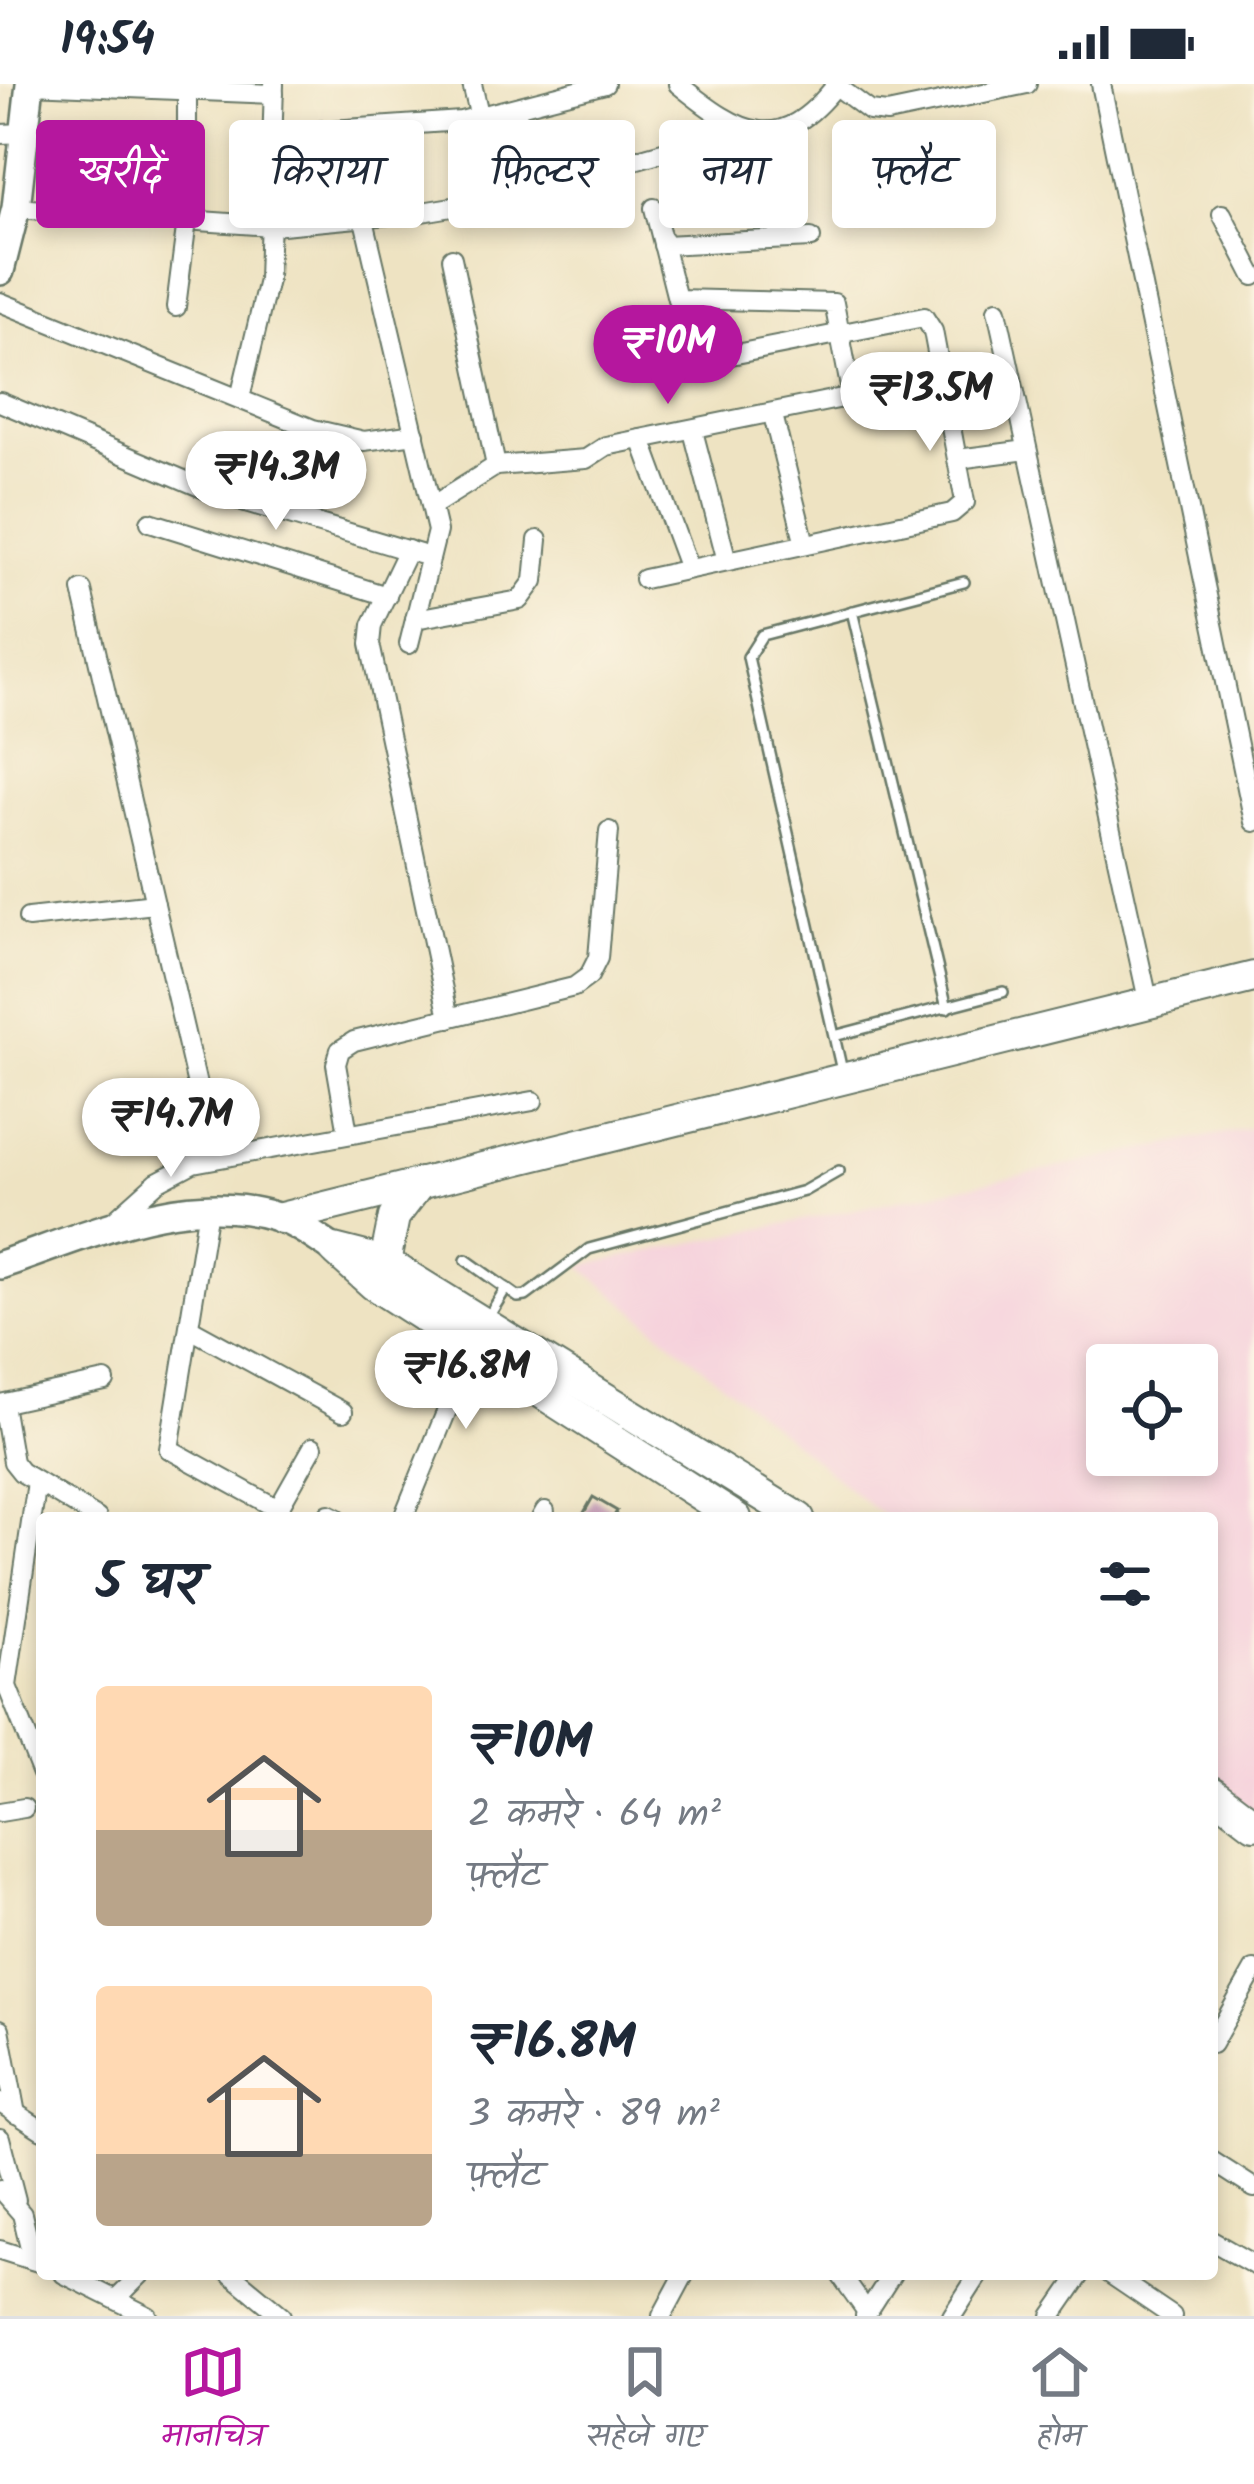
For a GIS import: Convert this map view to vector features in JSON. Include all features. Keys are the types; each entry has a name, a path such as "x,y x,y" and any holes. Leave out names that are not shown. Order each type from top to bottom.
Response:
{"main road":[{"path":"0,271 16,208 12,134 30,84"},
{"path":"0,1265 179,1210 281,1218 1254,977"},
{"path":"385,1262 394,1217 420,1184"},
{"path":"281,1218 334,1249 374,1285 723,1469 790,1512"},
{"path":"334,1249 385,1262 700,1509"}],"street":[{"path":"30,84 187,91 274,89 274,120"},
{"path":"472,84 480,118"},
{"path":"424,123 480,118 605,84"},
{"path":"678,84 727,120"},
{"path":"805,120 836,84 870,111 887,112 1027,84"},
{"path":"1101,84 1254,822"},
{"path":"187,91 187,120"},
{"path":"516,109 519,120"},
{"path":"16,208 36,209"},
{"path":"654,208 674,292 684,302 826,300 837,308 852,397"},
{"path":"1222,214 1254,276"},
{"path":"176,308 186,228"},
{"path":"240,398 268,280 271,228"},
{"path":"365,228 436,531 409,644"},
{"path":"663,245 811,238"},
{"path":"452,258 496,466"},
{"path":"0,302 343,438 415,434"},
{"path":"998,310 1148,1000"},
{"path":"644,579 960,509 966,496 933,331 924,317 676,366"},
{"path":"432,506 496,466 586,459 606,446 941,378"},
{"path":"0,402 212,492 430,556"},
{"path":"772,415 805,544"},
{"path":"693,430 727,561"},
{"path":"641,439 689,569"},
{"path":"958,459 1027,450"},
{"path":"150,522 386,596"},
{"path":"415,619 520,600 534,581 538,540"},
{"path":"408,550 370,644 449,1018"},
{"path":"82,590 214,1159"},
{"path":"348,1133 336,1064 340,1050 354,1041 574,987 589,976 598,958 609,831"},
{"path":"28,918 155,904"},
{"path":"102,1231 157,1182 214,1159 533,1101"},
{"path":"208,1209 169,1441 173,1455 278,1509 313,1447"},
{"path":"189,1328 343,1412"},
{"path":"405,1512 477,1337"},
{"path":"87,1512 13,1462 2,1404 105,1381"},
{"path":"700,1509 723,1469"},
{"path":"36,1759 7,1686 38,1483"},
{"path":"0,1812 24,1808"},
{"path":"1218,2033 1254,1970"},
{"path":"0,2029 8,2108 36,2126"},
{"path":"0,2138 8,2195 36,2258"},
{"path":"1218,2166 1254,2188"},
{"path":"1218,2244 1254,2265"},
{"path":"0,2250 36,2261"},
{"path":"77,2280 148,2316"},
{"path":"117,2299 135,2280"},
{"path":"238,2280 282,2316"},
{"path":"662,2316 681,2280"},
{"path":"844,2280 866,2314 888,2280"},
{"path":"952,2316 975,2280"},
{"path":"1052,2316 1078,2280"},
{"path":"1119,2280 1172,2316"}],"lane":[{"path":"843,1076 748,657 762,635 964,582"},
{"path":"851,611 947,1008"},
{"path":"834,1036 1003,992"},
{"path":"466,1259 506,1288 526,1296 589,1249 804,1191 839,1171"},
{"path":"477,1337 506,1288"}],"shaded area":[{"path":"1254,1127 1254,1824 1218,1794 1218,1512 878,1512 580,1266"}],"building":[{"path":"593,1497 617,1511 616,1512 584,1512"}]}
